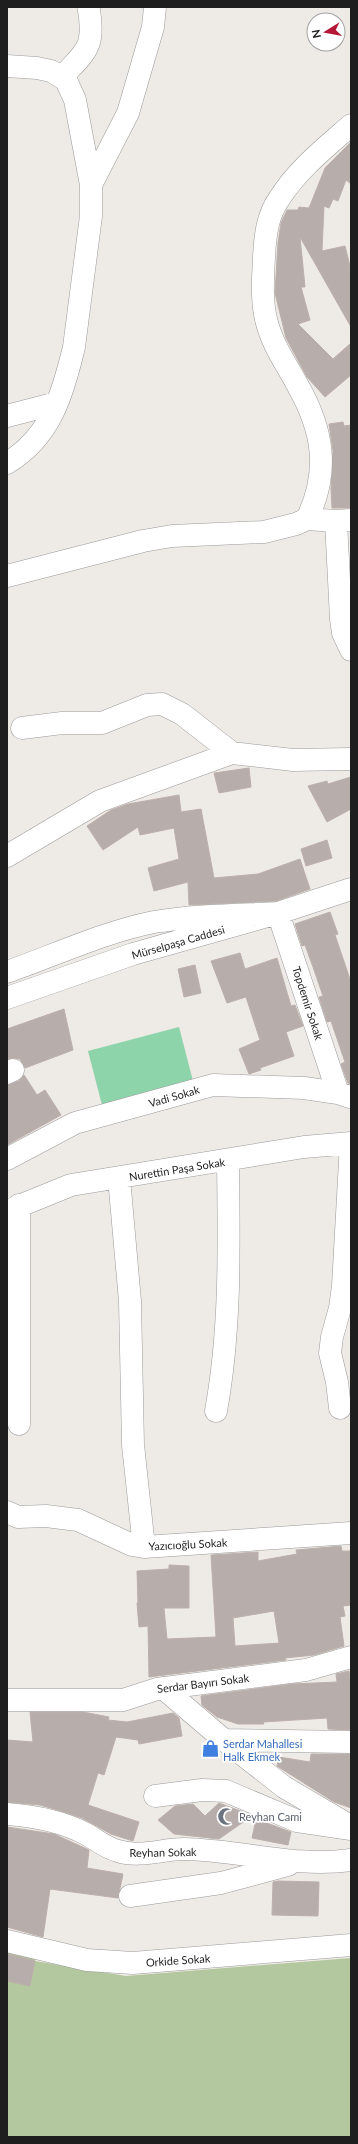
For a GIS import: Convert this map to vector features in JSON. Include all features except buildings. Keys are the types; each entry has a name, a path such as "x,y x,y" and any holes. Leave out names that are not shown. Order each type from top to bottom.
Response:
{"street":[{"path":"92,185 128,113 153,27 155,7"},
{"path":"62,77 89,45 92,30 89,10"},
{"path":"7,66 37,68 51,71 62,77 71,88 75,100 92,185 90,216 74,347 57,403 48,424 39,436 7,463"},
{"path":"307,519 318,490 320,439 313,415 275,346 267,323 264,304 264,245 272,211 279,198 318,153 351,125"},
{"path":"7,416 57,403"},
{"path":"7,576 147,540 187,534 264,532 296,524 307,519 343,520 341,619 343,633 351,650"},
{"path":"22,728 62,723 102,723 147,705 162,704 182,714 232,753"},
{"path":"7,856 100,801 232,753 306,760 351,759"},
{"name":"Mürselpaşa Caddesi","path":"7,998 133,954 278,913 351,890"},
{"path":"7,972 109,935 152,922 187,917 278,913"},
{"name":"Topdemir Sokak","path":"278,913 344,1095"},
{"name":"Vadi Sokak","path":"7,1159 75,1123 207,1086 242,1085 304,1088 344,1095"},
{"path":"340,1408 337,1382 330,1353 332,1337 340,1308 343,1286 351,1143"},
{"name":"Nurettin Paşa Sokak","path":"13,1208 71,1185 228,1161 304,1147 351,1143"},
{"path":"216,1411 226,1340 229,1290 228,1161"},
{"path":"119,1178 130,1301 133,1445 144,1547"},
{"path":"13,1208 19,1424"},
{"name":"Yazıcıoğlu Sokak","path":"7,1512 18,1516 46,1516 78,1520 132,1545 144,1547 351,1533"},
{"name":"Serdar Bayırı Sokak","path":"7,1700 123,1700 163,1688 306,1670 351,1657"},
{"path":"163,1688 224,1740 284,1787 324,1812 351,1826"},
{"path":"224,1740 351,1742"},
{"path":"155,1796 202,1790 226,1791 297,1821 351,1829"},
{"name":"Reyhan Sokak","path":"7,1814 47,1819 58,1822 119,1852 132,1854 186,1849 311,1863 351,1860"},
{"path":"130,1896 221,1883 297,1862"},
{"name":"Orkide Sokak","path":"7,1941 86,1960 133,1963 351,1945"}],"green space":[{"path":"179,1027 193,1081 102,1105 88,1051"},
{"path":"8,1950 36,1956 35,1961 126,1976 351,1958 351,2137 7,2137"}],"place":[{"name":"Serdar Mahallesi Halk Ekmek","path":"210,1749"},
{"name":"Reyhan Cami","path":"226,1816"}]}
